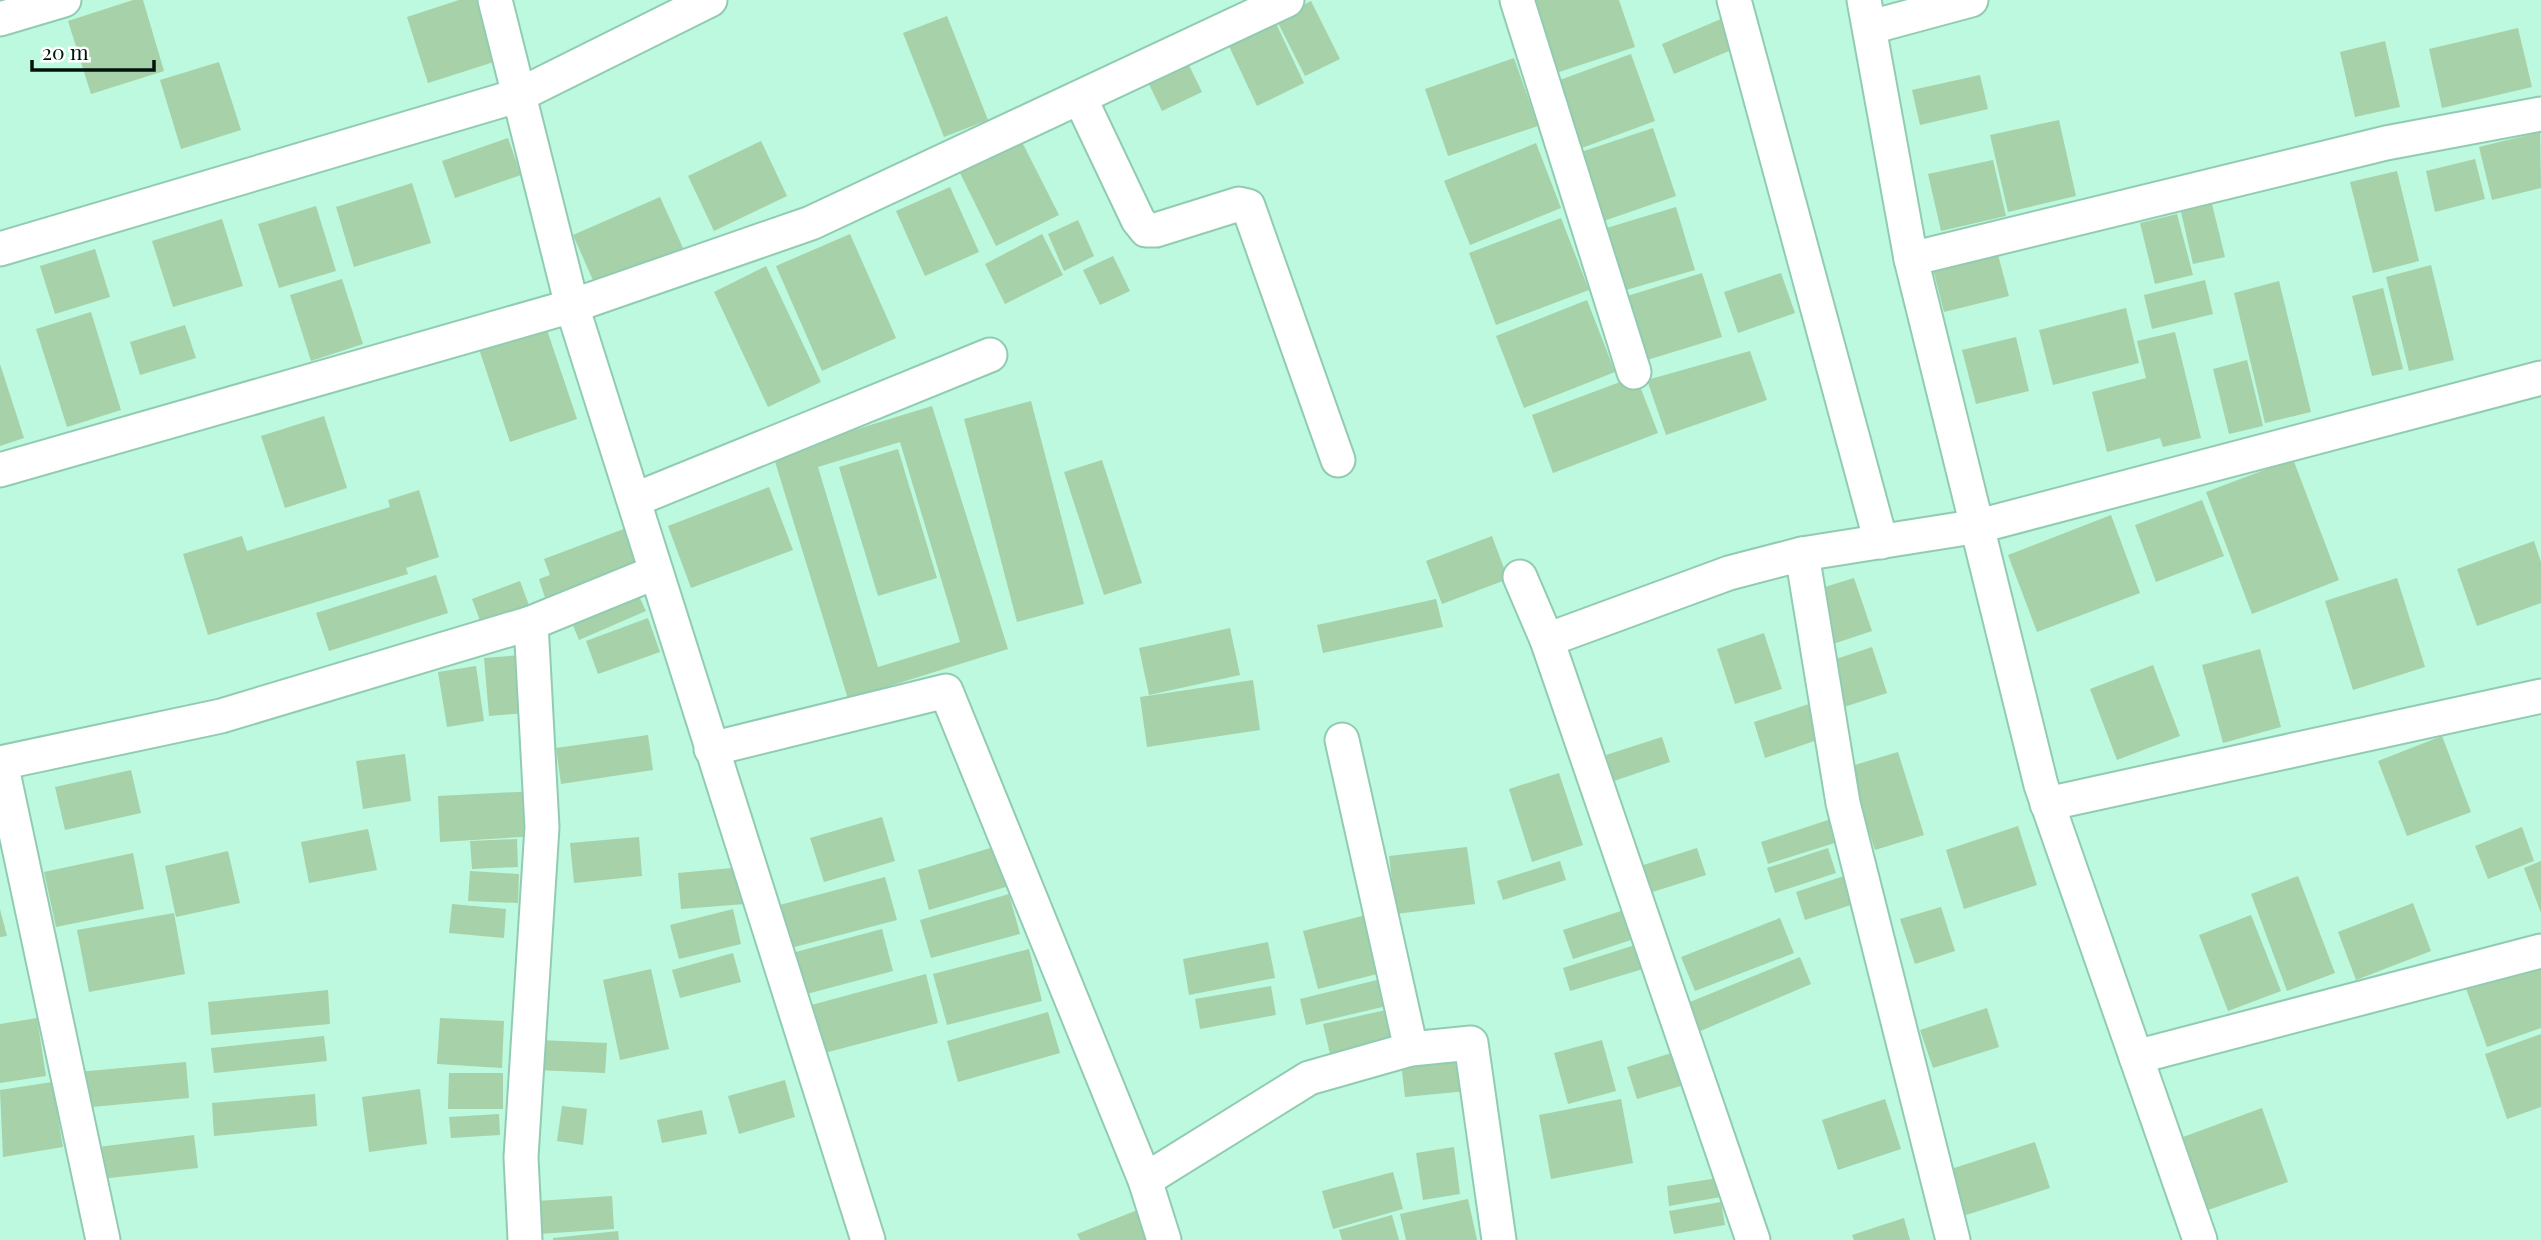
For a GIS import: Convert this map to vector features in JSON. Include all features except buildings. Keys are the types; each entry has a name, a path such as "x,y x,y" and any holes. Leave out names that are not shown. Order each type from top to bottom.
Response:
{"street":[{"path":"0,19 64,0"},
{"path":"495,0 572,306 710,749 868,1240"},
{"path":"0,249 517,96 710,0"},
{"path":"0,470 572,306 811,223 1287,0"},
{"path":"1517,0 1634,372"},
{"path":"1734,0 1881,542"},
{"path":"1971,0 1868,14 1911,259 2047,804 2200,1240"},
{"path":"1080,98 1138,220 1146,230 1239,204 1248,206 1338,460"},
{"path":"1911,259 2386,143 2541,114"},
{"path":"634,500 990,355"},
{"path":"1547,640 1729,573 1802,554 1979,526 2541,378"},
{"path":"1802,554 1843,803 1953,1240"},
{"path":"103,1240 0,763 221,716 531,623 656,572"},
{"path":"1520,577 1547,640 1754,1240"},
{"path":"525,1240 522,1157 542,827 531,623"},
{"path":"710,749 946,691 1145,1180 1164,1240"},
{"path":"2047,804 2541,696"},
{"path":"1342,740 1411,1049"},
{"path":"2136,1057 2541,951"},
{"path":"1145,1180 1309,1078 1411,1049 1471,1043 1499,1240"}]}
